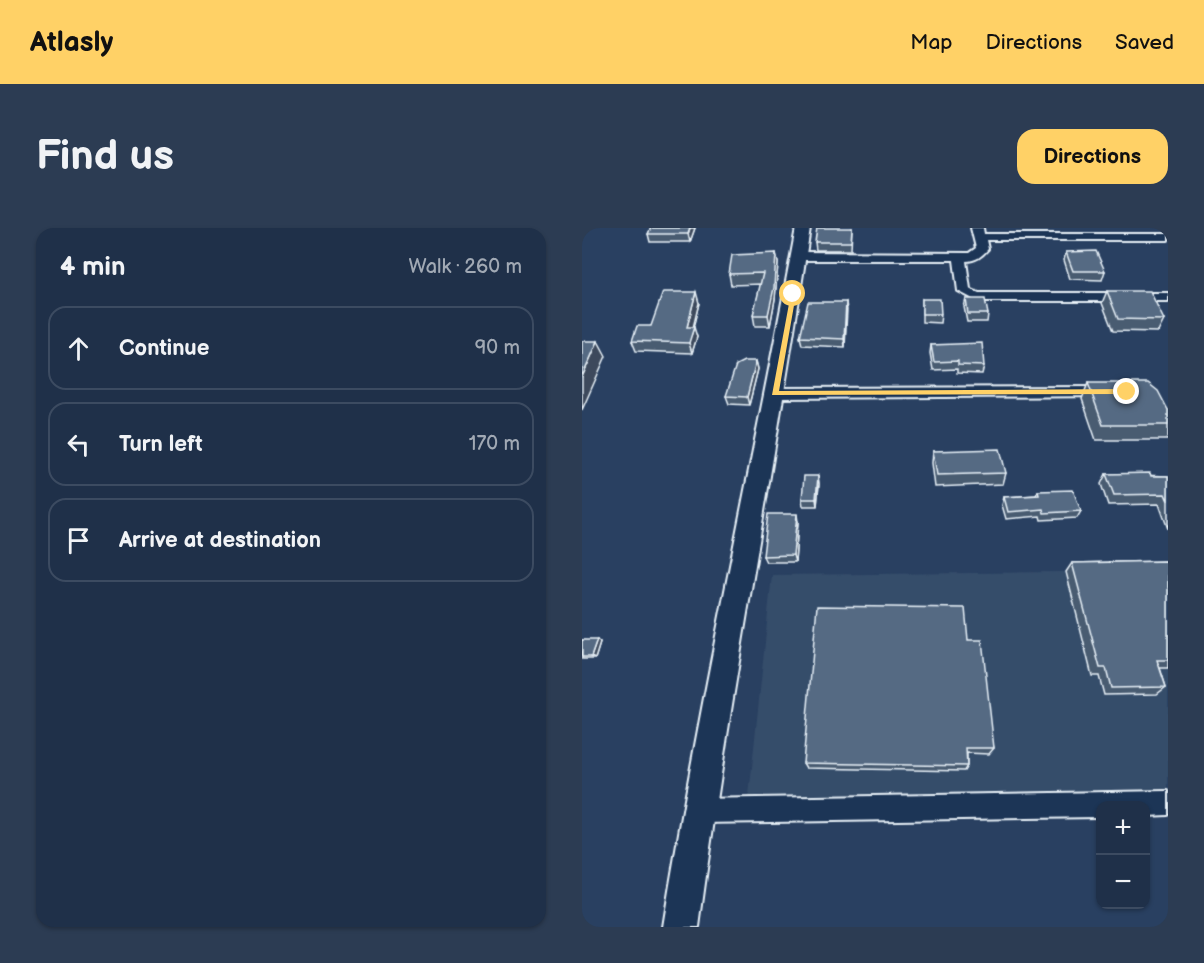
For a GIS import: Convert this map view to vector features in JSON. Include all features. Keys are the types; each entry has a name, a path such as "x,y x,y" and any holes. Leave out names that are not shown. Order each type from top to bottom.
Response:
{"main road":[{"path":"681,927 698,811 803,228"}],"street":[{"path":"798,256 972,257 982,249 978,233 1168,237"},
{"path":"960,257 964,291 977,297 1164,297 1168,311"},
{"path":"775,393 1127,392"},
{"path":"698,811 1168,803"}],"shaded area":[{"path":"1168,571 1168,792 749,796 772,575"}],"building":[{"path":"651,228 690,228 688,234 648,234"},
{"path":"817,228 852,228 851,242 815,242"},
{"path":"1096,251 1105,271 1073,271 1066,252"},
{"path":"776,253 774,288 768,315 753,315 763,273 729,274 732,255"},
{"path":"1107,291 1150,291 1164,320 1118,319"},
{"path":"663,292 696,292 687,327 694,327 689,343 632,341 637,326 651,326"},
{"path":"922,299 940,299 941,314 922,314"},
{"path":"966,299 985,299 988,314 968,314"},
{"path":"808,302 846,302 844,339 800,337"},
{"path":"582,341 598,341 582,377"},
{"path":"982,343 984,366 958,365 958,361 934,362 931,345"},
{"path":"744,361 756,361 747,397 726,396 736,365"},
{"path":"1088,383 1148,383 1158,391 1168,410 1168,425 1103,425"},
{"path":"1000,449 1006,473 937,475 933,451"},
{"path":"1150,473 1151,476 1168,476 1168,501 1165,494 1114,495 1106,474"},
{"path":"804,476 818,476 816,499 802,499"},
{"path":"1073,490 1081,511 1044,513 1043,509 1008,512 1004,497 1039,495 1038,491"},
{"path":"768,514 797,514 793,555 763,556"},
{"path":"1168,561 1168,660 1157,660 1166,687 1111,688 1106,668 1100,668 1072,563"},
{"path":"817,606 965,608 968,640 982,640 994,748 966,748 967,766 803,763"},
{"path":"582,640 597,640 591,657 582,657"}],"route":[{"path":"793,294 775,393 1127,392"}]}
